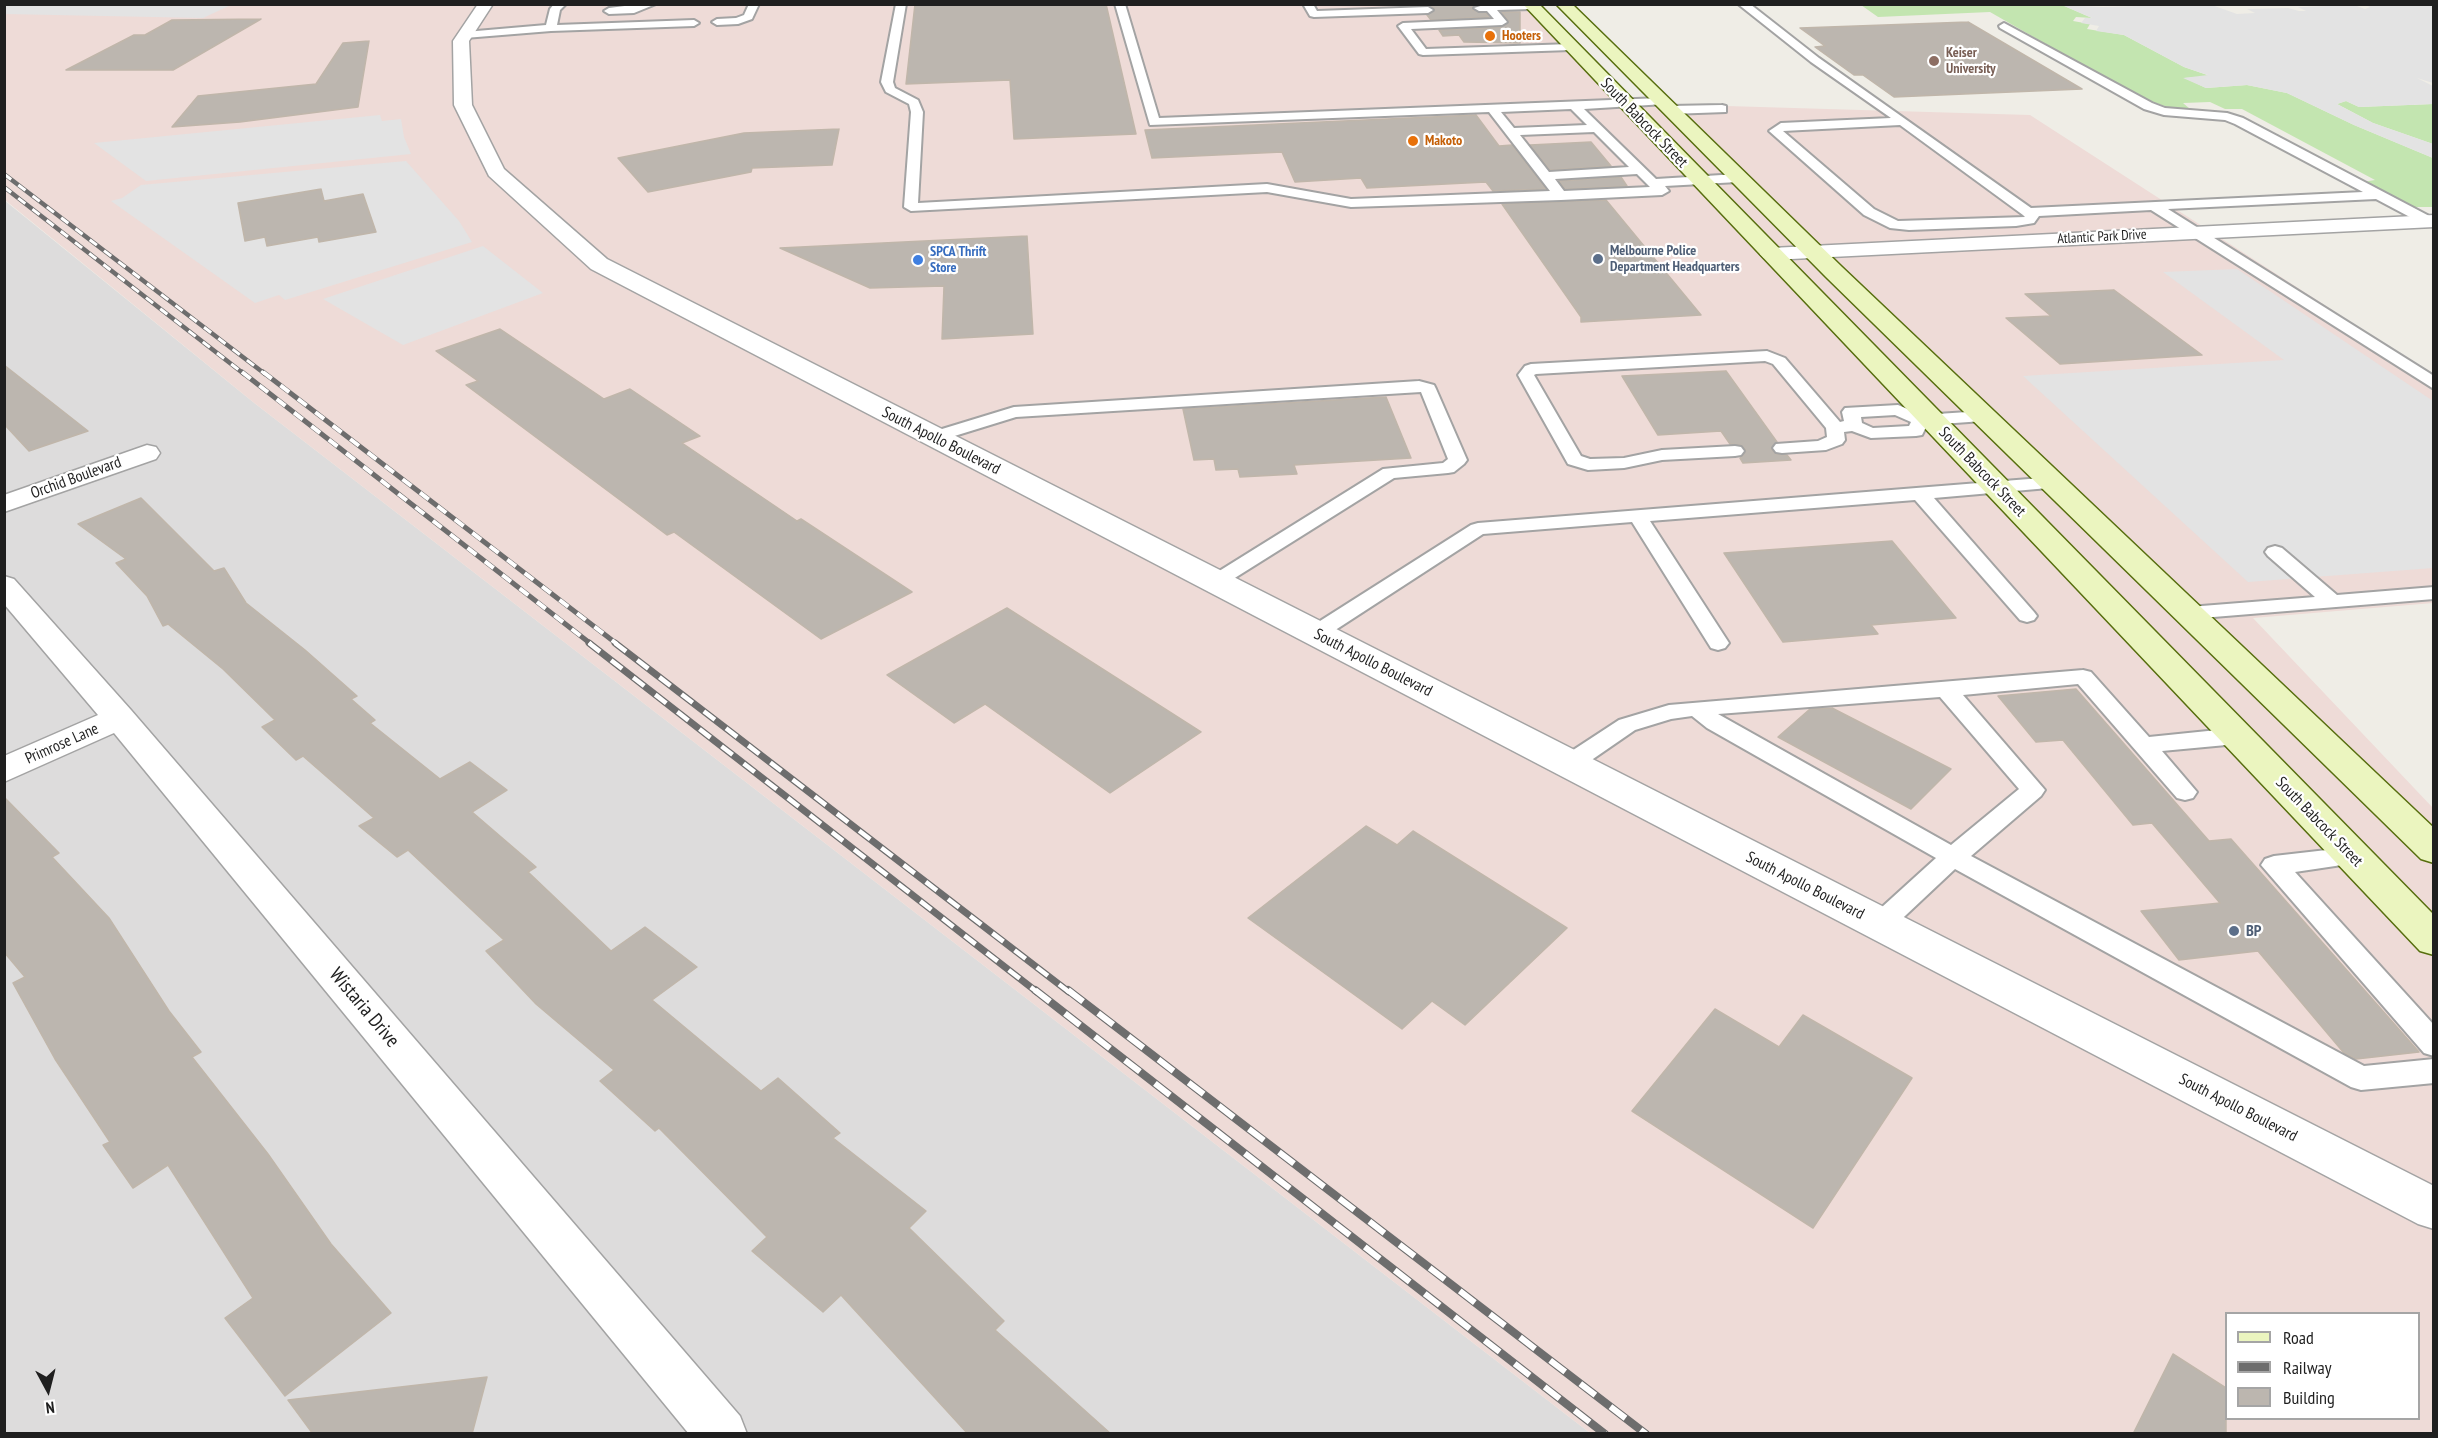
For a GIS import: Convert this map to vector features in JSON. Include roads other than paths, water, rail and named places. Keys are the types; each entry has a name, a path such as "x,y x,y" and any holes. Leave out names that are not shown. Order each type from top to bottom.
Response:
{"main road":[{"name":"South Babcock Street","path":"1563,4 1738,178 1835,265 1983,416 2433,850"},
{"name":"South Babcock Street","path":"1531,5 1791,275 1925,420 1996,487 2433,940"}],"street":[{"name":"South Apollo Boulevard","path":"486,4 461,41 463,105 496,172 599,264 2433,1209"},
{"name":"Atlantic Park Drive","path":"1791,275 1835,265 2194,232 2432,226"},
{"name":"Atlantic Park Drive","path":"1924,267 2220,249 2432,226"},
{"name":"Atlantic Park Drive","path":"1771,254 1835,265"},
{"name":"Orchid Boulevard","path":"4,504 147,453"},
{"name":"Wistaria Drive","path":"4,585 119,718 722,1434"},
{"name":"Primrose Lane","path":"4,770 119,718"}],"lane":[{"path":"600,11 634,10 651,4"},
{"path":"717,22 738,21 748,17 754,4"},
{"path":"901,4 887,82 890,90 914,102 917,112 911,207 1268,188 1351,203 1662,191 1574,105"},
{"path":"1120,4 1154,122 1625,103 1722,109"},
{"path":"1743,4 1815,60 1903,121 2033,217 2016,222 1895,225 1869,212 1775,131 1781,127 1903,121"},
{"path":"1464,8 1531,5"},
{"path":"1490,7 1502,22 1403,26 1423,51 1571,47"},
{"path":"1311,9 1441,9"},
{"path":"1311,9 1320,24"},
{"path":"551,28 560,10"},
{"path":"465,34 521,33 551,28 694,23"},
{"path":"2004,26 2148,106 2164,111 2228,117 2379,195 2432,226"},
{"path":"1492,108 1561,196"},
{"path":"1510,132 1598,128"},
{"path":"1544,176 1640,170"},
{"path":"1653,183 1738,178"},
{"path":"2028,212 2379,195"},
{"path":"2154,206 2220,249 2250,265 2433,384"},
{"path":"1735,451 1662,455 1624,462 1588,465 1574,460 1526,375 1532,369 1767,356 1779,361 1835,427 1836,440 1820,446 1782,448"},
{"path":"935,437 1014,412 1419,386 1428,389 1458,460 1448,468 1389,473 1215,582"},
{"path":"1835,427 1854,426 1871,433 1916,431 1925,420 1983,416"},
{"path":"1316,633 1478,529 2054,483"},
{"path":"1919,493 2027,616"},
{"path":"1637,516 1718,643"},
{"path":"2275,552 2333,602"},
{"path":"2189,613 2433,593"},
{"path":"1569,764 1627,724 1669,712 2083,678 2185,792"},
{"path":"1880,924 1953,857 2033,790 1946,690"},
{"path":"1696,708 1715,723 1953,857 2361,1078 2433,1071"},
{"path":"2142,745 2237,736"},
{"path":"2352,856 2274,864 2433,1045"}],"railway":[{"path":"4,174 265,374"},
{"path":"4,187 244,374"},
{"path":"242,372 591,644"},
{"path":"263,372 617,644"},
{"path":"589,643 1037,992"},
{"path":"615,643 1069,992"},
{"path":"1035,990 1605,1434"},
{"path":"1068,990 1646,1434"}],"place":[{"name":"Hooters","path":"1490,36"},
{"name":"Keiser University","path":"1934,61"},
{"name":"Makoto","path":"1413,141"},
{"name":"Melbourne Police Department Headquarters","path":"1598,259"},
{"name":"SPCA Thrift Store","path":"918,260"},
{"name":"BP","path":"2234,931"}]}
